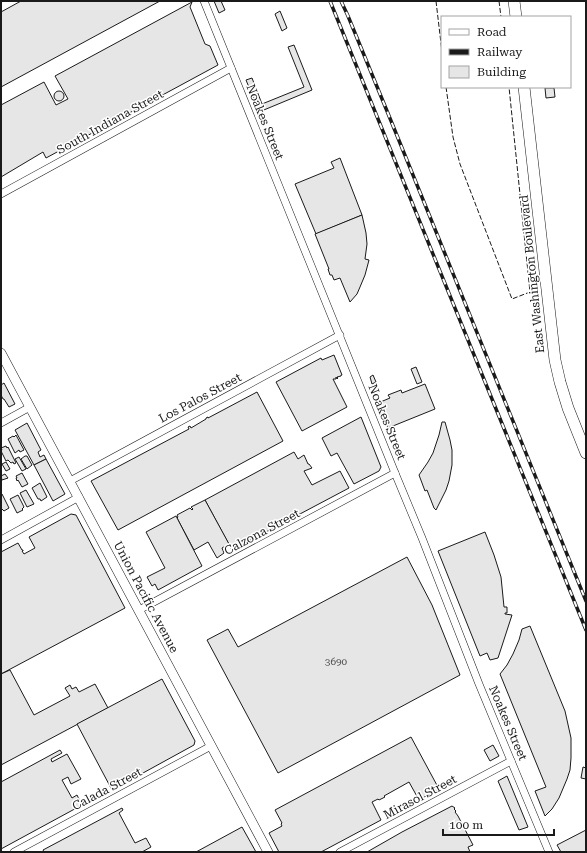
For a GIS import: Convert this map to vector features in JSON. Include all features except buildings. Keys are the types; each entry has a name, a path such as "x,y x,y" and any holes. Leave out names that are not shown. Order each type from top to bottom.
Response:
{"main road":[{"path":"514,1 516,16"},
{"name":"East Washington Boulevard","path":"524,88 555,360 568,408 586,453"}],"street":[{"name":"Noakes Street","path":"204,1 549,852"},
{"name":"South Indiana Street","path":"1,194 231,68"},
{"name":"Los Palos Street","path":"70,481 340,336"},
{"name":"Union Pacific Avenue","path":"1,353 268,852"},
{"path":"1,423 30,407"},
{"name":"Calzona Street","path":"139,610 395,473"},
{"path":"1,540 79,497"},
{"name":"Calada Street","path":"14,852 211,746"},
{"name":"Mirasol Street","path":"340,852 511,761"}],"railway":[{"path":"330,1 586,630"},
{"path":"341,1 586,601"}],"fence":[{"path":"436,1 441,44"},
{"path":"499,1 501,16"},
{"path":"446,88 453,137 460,164 512,299 530,292 509,88"}]}
